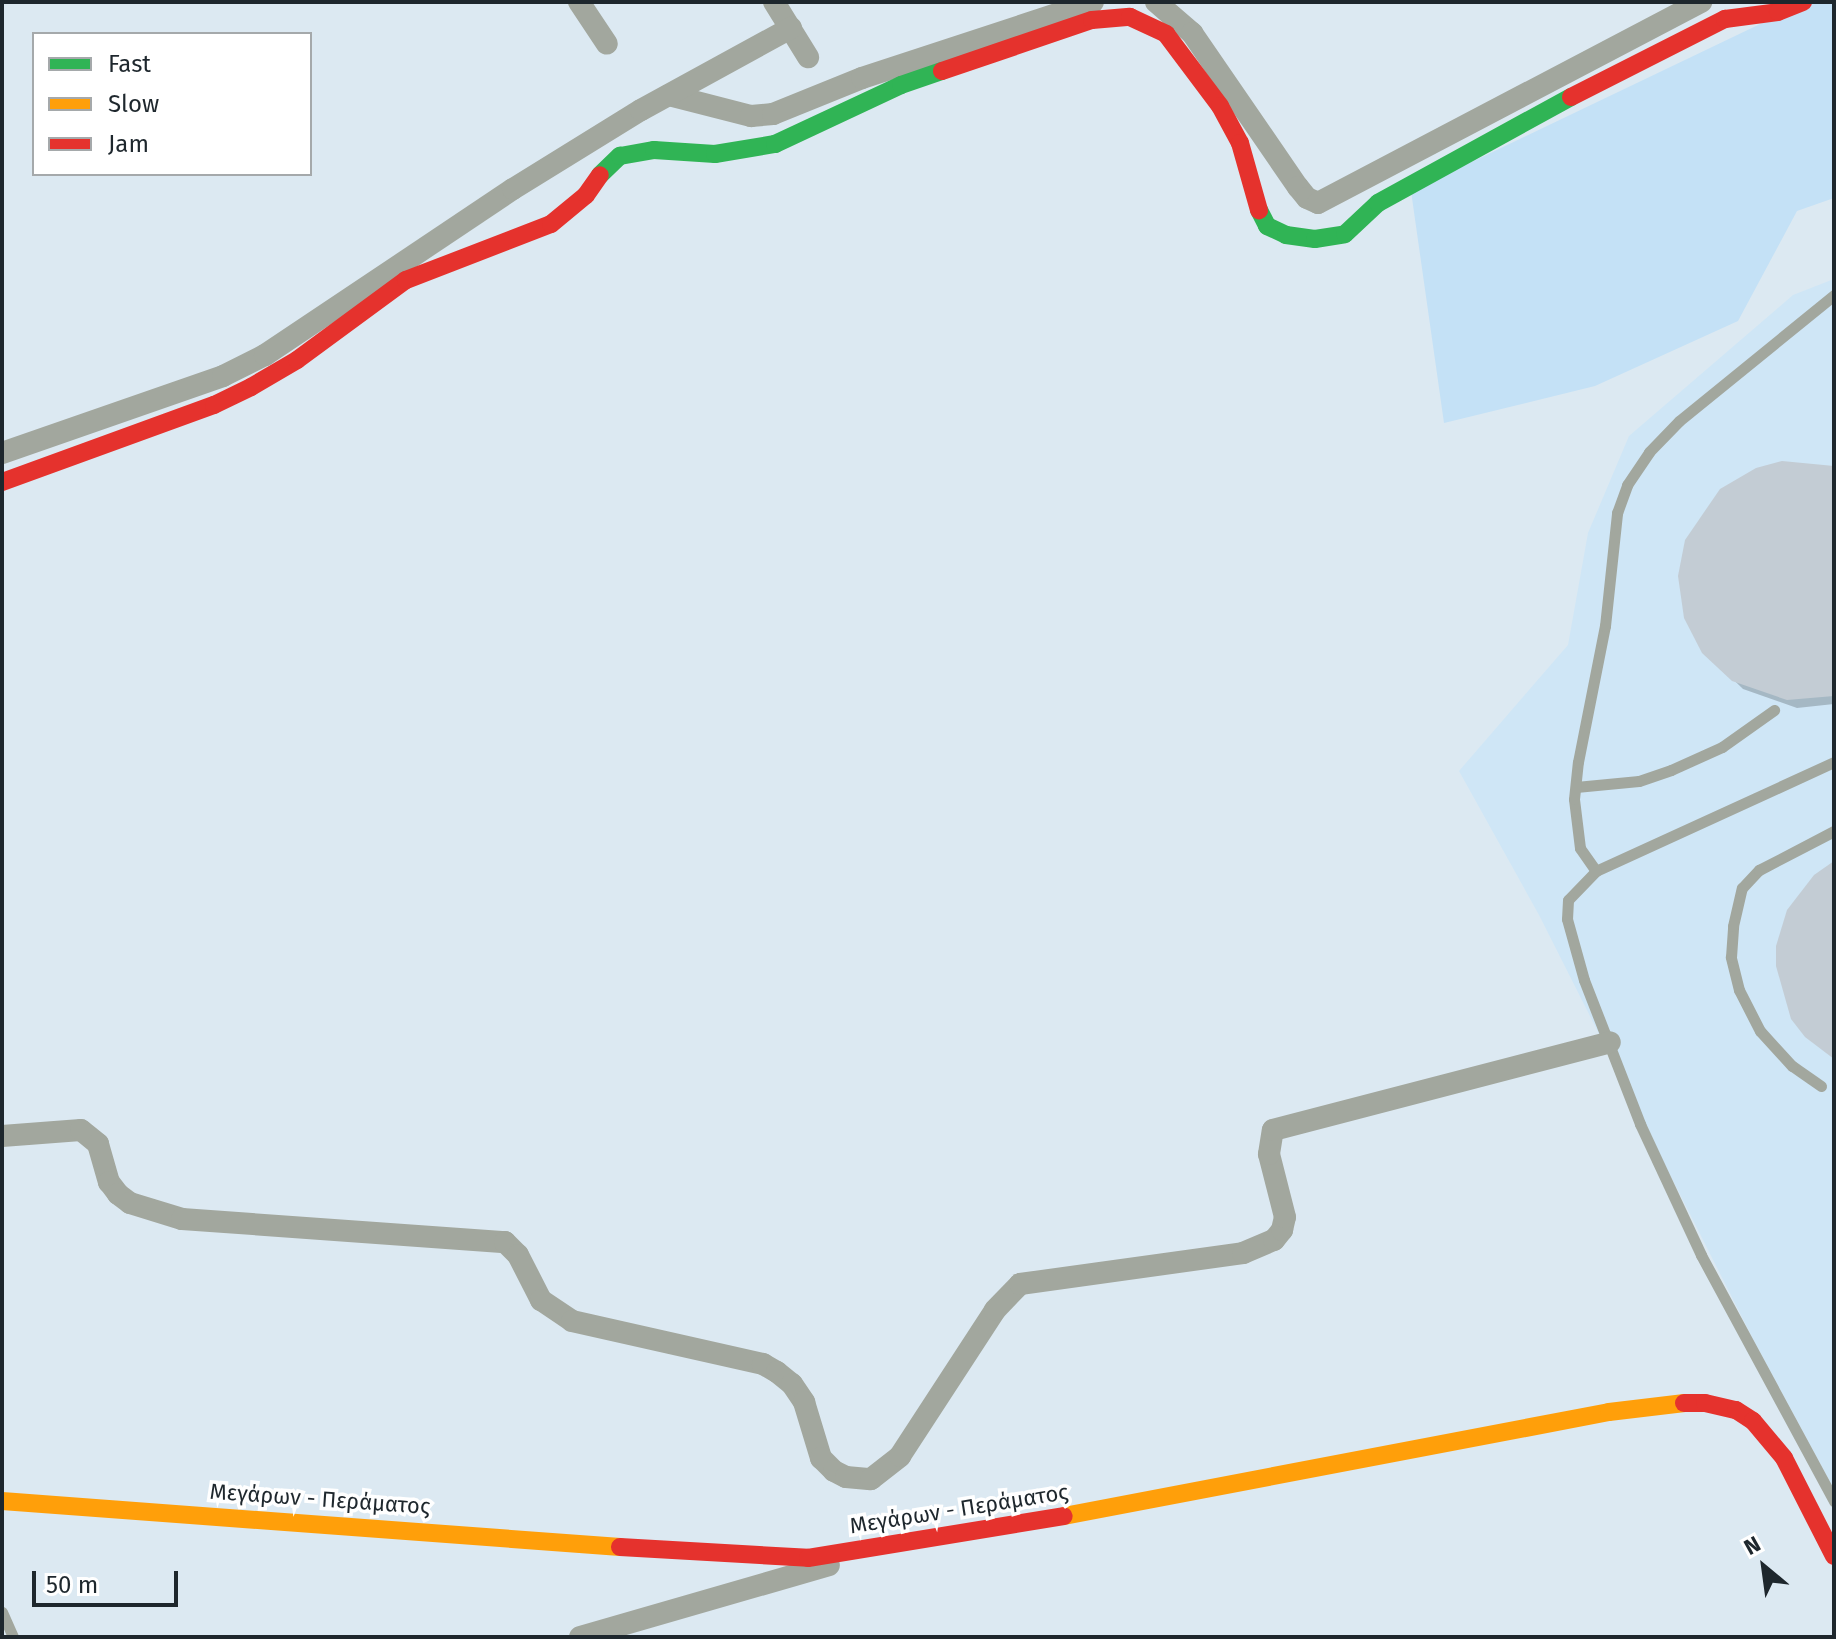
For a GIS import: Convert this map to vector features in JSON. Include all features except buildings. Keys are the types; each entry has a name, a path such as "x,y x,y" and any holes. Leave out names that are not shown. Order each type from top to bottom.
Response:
{"street":[{"path":"579,2 607,44"},
{"path":"774,2 808,57"},
{"path":"669,95 751,116 773,114 862,78 1093,2"},
{"path":"1156,2 1192,33 1298,187 1307,198 1318,203 1701,2"},
{"path":"2,482 214,405 251,387 310,351 406,280 551,224 586,195 606,167 620,156 654,150 715,154 775,144 901,85 1092,20 1130,17 1166,34 1213,96 1240,143 1252,176 1261,218 1286,235 1315,239 1345,234 1378,203 1460,155 1703,28 1725,19 1778,12 1803,2"},
{"path":"2,453 223,376 265,355 426,245 669,95 791,28"},
{"path":"2,1136 81,1130 98,1144 109,1182 118,1194 130,1203 182,1219 505,1242 518,1255 541,1300 572,1321 763,1364 777,1372 792,1384 804,1402 821,1458 834,1471 846,1477 871,1479 900,1456 995,1310 1020,1284 1243,1253 1274,1240 1282,1230 1285,1217 1269,1154 1273,1130 1610,1042"},
{"name":"Μεγάρων - Περάματος","path":"2,1501 778,1559 889,1547 1573,1418 1685,1402 1736,1410 1753,1421 1784,1458 1834,1556"},
{"path":"580,1637 889,1547"}],"lane":[{"path":"1596,871 1580,848 1576,787 1605,626 1617,513 1627,485 1649,452 1679,421 1834,295"},
{"path":"1576,787 1639,781 1671,770 1722,747 1774,710"},
{"path":"1834,762 1596,871 1568,900 1567,919 1584,980 1640,1124 1701,1255 1834,1501"},
{"path":"1821,1086 1792,1066 1760,1031 1739,990 1731,957 1733,926 1742,888 1759,870 1834,831"},
{"path":"2,1612 13,1637"}],"shaded area":[{"path":"1806,2 1834,2 1834,198 1797,211 1738,321 1595,386 1444,423 1411,191"},
{"path":"1834,279 1834,1489 1753,1339 1539,915 1459,771 1568,645 1588,533 1629,436 1793,295"}],"traffic: fast":[{"path":"600,175 620,156 654,150 715,154 775,144 901,85 942,71"},
{"path":"1259,210 1267,226 1286,235 1315,239 1345,234 1378,203 1571,97"}],"traffic: slow":[{"path":"1064,1516 1609,1412 1684,1403"},
{"path":"2,1501 620,1547"}],"traffic: jam":[{"path":"1571,97 1725,19 1778,12 1803,2"},
{"path":"942,71 1092,20 1130,17 1166,34 1220,106 1240,143 1259,210"},
{"path":"2,482 214,405 251,387 297,360 406,280 551,224 586,195 600,175"},
{"path":"1684,1403 1705,1403 1736,1410 1753,1421 1784,1458 1834,1556"},
{"path":"620,1547 808,1558 1064,1516"}]}
